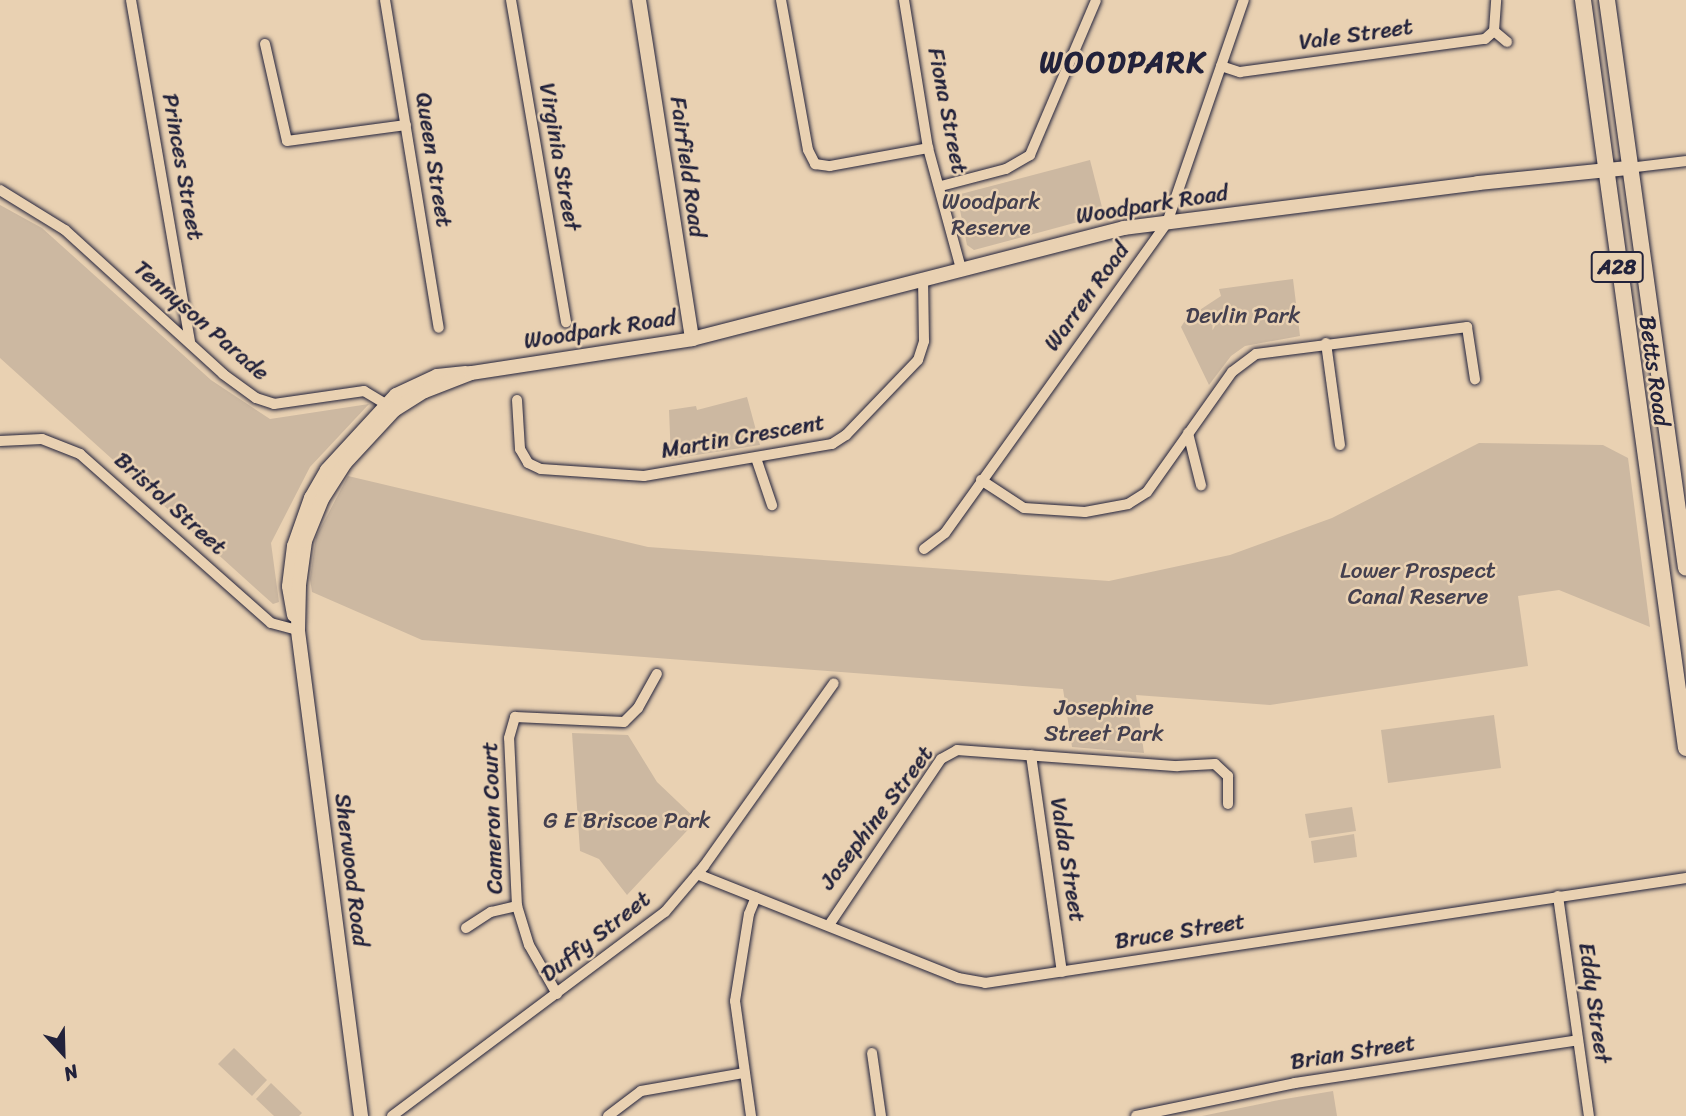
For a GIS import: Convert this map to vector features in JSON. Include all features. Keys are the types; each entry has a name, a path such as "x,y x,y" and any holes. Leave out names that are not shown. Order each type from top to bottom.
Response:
{"highway":[{"name":"Betts Road","path":"1583,0 1604,170 1660,565 1682,692 1686,748"},
{"name":"Betts Road","path":"1607,0 1628,169 1686,568"}],"main road":[{"name":"Fairfield Road","path":"639,0 692,339"},
{"name":"Woodpark Road","path":"390,407 471,373 692,339 1124,228 1628,169"},
{"name":"Sherwood Road","path":"360,1116 299,630 289,586 307,521 345,463 390,407"}],"street":[{"name":"Princes Street","path":"131,0 190,342"},
{"name":"Queen Street","path":"385,0 439,328"},
{"name":"Virginia Street","path":"511,0 566,322"},
{"path":"781,0 808,150 815,164 830,166 928,148"},
{"path":"940,186 1006,169 1030,155 1096,0"},
{"name":"Warren Road","path":"924,549 945,533 1167,223 1244,0"},
{"path":"1496,0 1494,31 1507,41"},
{"name":"Fiona Street","path":"908,1 928,148 961,270"},
{"name":"Vale Street","path":"1221,66 1241,72 1485,38 1494,31"},
{"path":"265,44 287,141 406,125"},
{"name":"Woodpark Road","path":"1628,169 1686,161"},
{"name":"Tennyson Parade","path":"0,190 65,230 223,374 256,398 274,404 364,391 390,407"},
{"name":"Martin Crescent","path":"517,400 520,449 528,463 541,469 643,476 839,441 912,370 924,341 923,280"},
{"path":"981,480 1024,508 1106,510 1147,492 1243,361 1256,354 1467,327 1475,379"},
{"path":"1326,343 1340,445"},
{"path":"1188,433 1201,485"},
{"name":"Bristol Street","path":"0,441 42,439 80,454 271,623 299,630"},
{"path":"755,458 772,505"},
{"name":"Cameron Court","path":"557,993 528,945 517,906 509,738 515,717 624,722 657,674"},
{"name":"Duffy Street","path":"392,1116 659,917 697,874 835,682"},
{"name":"Josephine Street","path":"829,925 837,906 944,757 963,750 1177,766 1215,764 1228,776 1228,804"},
{"name":"Valda Street","path":"1031,755 1062,972"},
{"name":"Bruce Street","path":"697,874 976,983 1686,878"},
{"name":"Eddy Street","path":"1558,896 1589,1116"},
{"path":"751,1116 735,1001 749,914 756,897"},
{"path":"466,928 491,912 517,906"},
{"name":"Brian Street","path":"1136,1116 1295,1083 1578,1040"},
{"path":"872,1053 881,1116"},
{"path":"608,1116 641,1091 744,1073"}],"green space":[{"name":"Woodpark Reserve","path":"1090,160 1104,215 974,250 967,245 957,195"},
{"path":"0,205 42,228 211,380 270,419 369,404 310,467 271,543 279,602 273,604 0,358"},
{"name":"Devlin Park","path":"1293,279 1300,336 1245,346 1231,356 1209,385 1181,327 1186,319 1221,296 1219,289"},
{"path":"747,397 760,445 671,459 669,410 696,406 697,410"},
{"name":"Lower Prospect Canal Reserve","path":"1479,443 1603,445 1628,458 1650,627 1559,590 1518,596 1528,666 1270,705 1136,695 1144,753 1072,747 1063,689 422,640 312,592 310,579 316,537 348,476 648,547 1109,581 1230,555 1332,518"},
{"path":"1494,715 1501,768 1388,783 1381,730"},
{"name":"G E Briscoe Park","path":"572,733 628,735 657,782 697,820 627,895 599,859 580,851"},
{"path":"1352,807 1356,831 1309,838 1305,814"},
{"path":"1354,834 1357,857 1314,863 1311,841"},
{"path":"234,1048 267,1080 252,1096 218,1064"},
{"path":"271,1083 302,1113 299,1116 274,1116 256,1099"},
{"path":"1333,1091 1337,1116 1202,1116 1279,1100"}],"district":[{"name":"WOODPARK","path":"1123,62"}],"park label":[{"name":"Josephine Street Park","path":"1104,721"}]}
